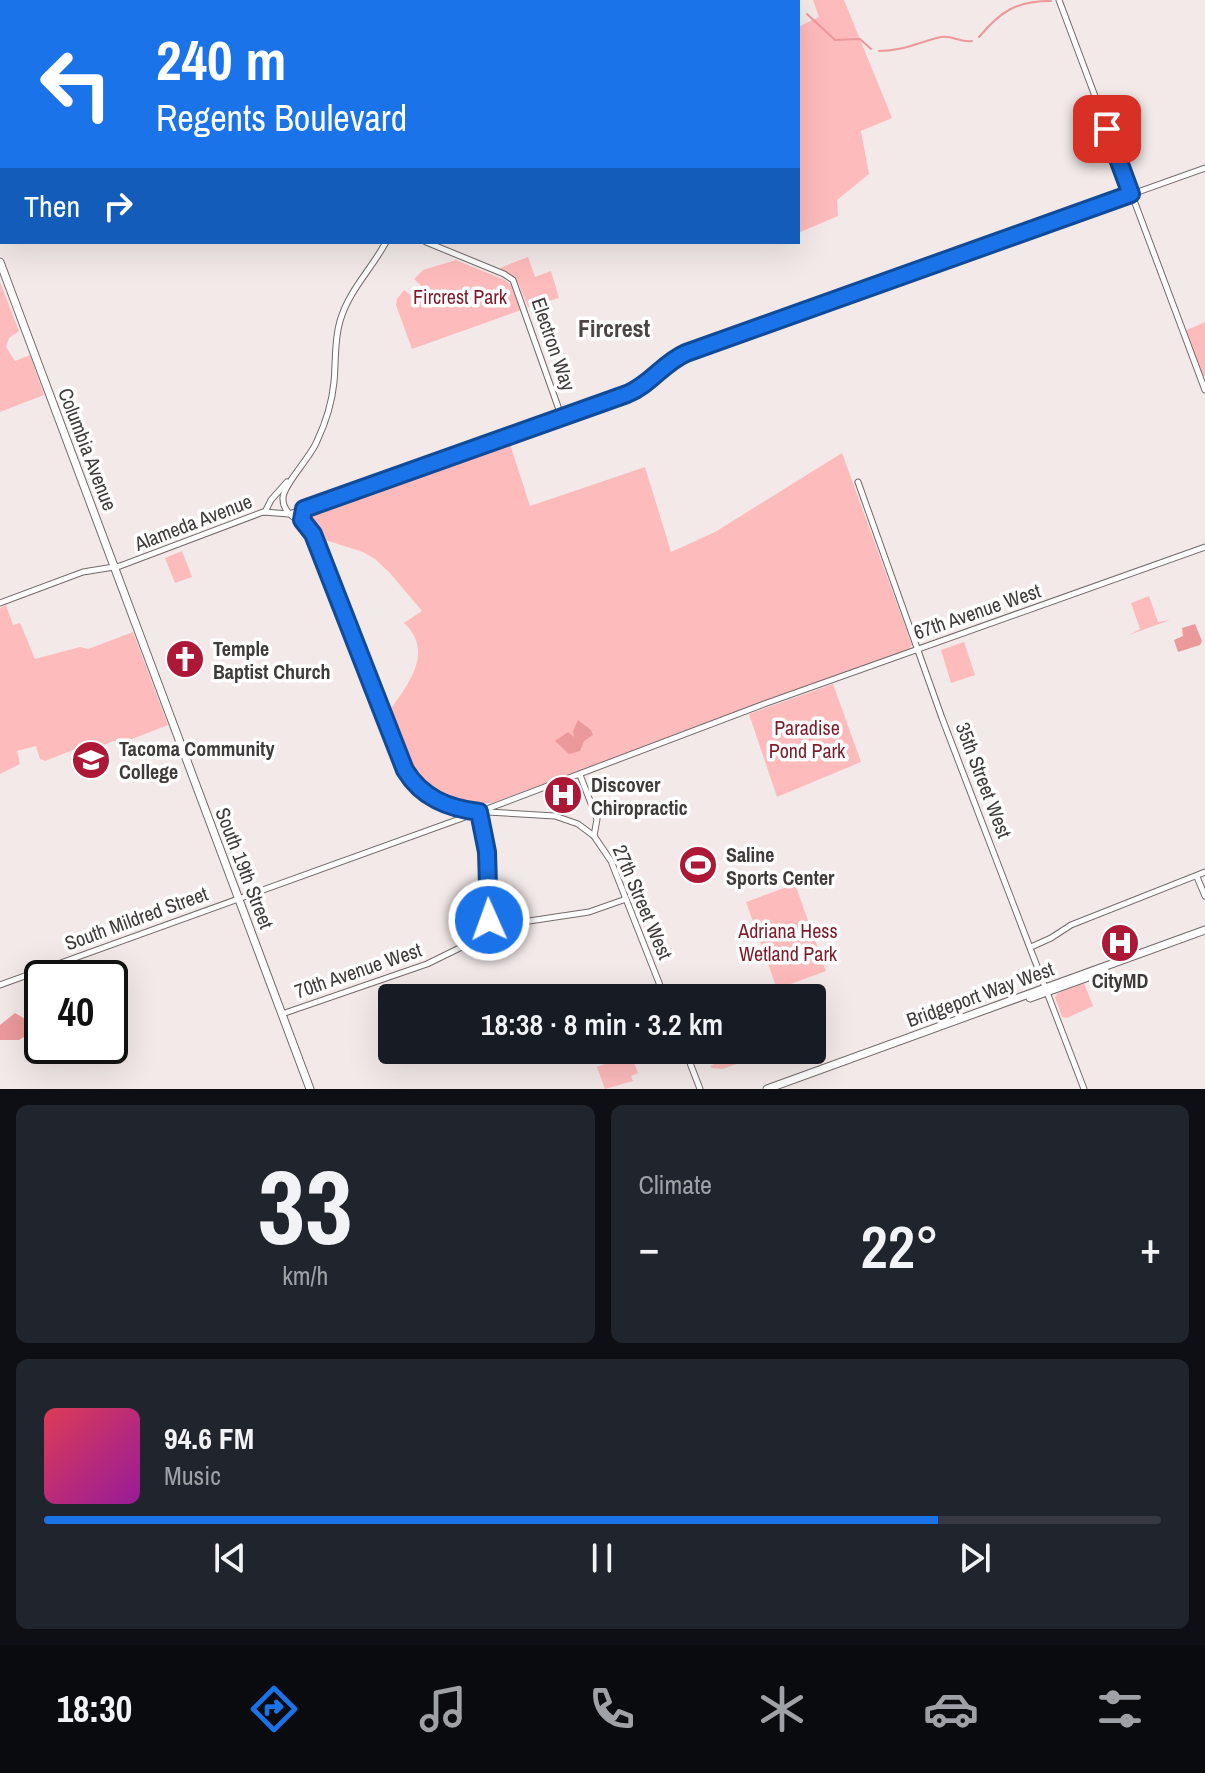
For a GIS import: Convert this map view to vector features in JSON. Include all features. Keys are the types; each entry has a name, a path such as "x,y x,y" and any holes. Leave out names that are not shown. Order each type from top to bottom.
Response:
{"main road":[{"name":"Columbia Avenue","path":"0,262 115,568"},
{"name":"South 19th Street","path":"115,568 310,1089"},
{"name":"Bridgeport Way West","path":"767,1089 1205,932"},
{"name":"Bridgeport Way West","path":"780,1089 1047,989"}],"street":[{"path":"1059,0 1205,390"},
{"name":"Alameda Avenue","path":"0,603 83,572 115,568 265,512 289,514 562,418 636,390 686,353 1205,168"},
{"path":"306,525 289,514 283,504 283,496 314,449 330,407 338,331 344,309 385,244"},
{"name":"Electron Way","path":"431,244 513,280 562,418"},
{"path":"265,512 278,491 297,474"},
{"name":"35th Street West","path":"858,482 917,649 1084,1089"},
{"path":"304,509 301,515 313,534 405,770 422,791 450,806 479,812 555,816 578,824 594,836"},
{"name":"67th Avenue West","path":"453,821 917,649 1203,549"},
{"name":"27th Street West","path":"580,775 597,819 594,836 611,861 659,984"},
{"path":"450,806 455,813 453,821"},
{"path":"479,812 487,852 488,915 494,933"},
{"name":"South Mildred Street","path":"0,985 453,821"},
{"path":"1031,947 1071,925 1205,872"},
{"path":"1197,877 1205,896"},
{"name":"70th Avenue West","path":"282,1014 423,965 494,933 538,918 584,913 626,899"},
{"path":"690,1064 700,1089"}],"green space":[{"path":"813,0 844,0 892,118 861,131 869,174 837,200 838,216 800,232 800,26 819,17"},
{"path":"528,257 535,277 551,271 559,298 528,307 517,280 500,268"},
{"name":"Fircrest Park","path":"456,260 505,280 511,285 521,310 412,349 396,305 397,299 404,290 413,297 418,291 423,295 426,290 414,279 423,270"},
{"path":"0,282 19,331 9,338 6,347 15,361 30,355 44,395 0,412"},
{"path":"1205,322 1205,376 1202,377 1185,331"},
{"path":"509,441 530,506 645,467 671,552 715,532 842,453 912,645 909,649 492,803 450,800 434,793 410,769 387,714 409,681 418,658 418,646 404,623 422,611 375,559 319,538 303,517 306,513"},
{"path":"182,551 192,577 175,583 165,558"},
{"path":"1149,596 1158,622 1170,620 1129,635 1140,629 1131,603"},
{"path":"6,605 13,625 20,623 35,659 80,647 88,649 133,632 168,725 132,739 113,741 97,748 78,748 45,761 40,759 36,746 17,751 20,764 0,774 0,608"},
{"path":"964,642 975,675 951,683 941,650"},
{"name":"Paradise Pond Park","path":"833,684 861,762 777,797 749,714"},
{"name":"Adriana Hess Wetland Park","path":"795,884 826,971 791,984 775,984 746,902"},
{"path":"1084,983 1093,1006 1067,1018 1062,1017 1055,997"},
{"path":"635,1064 638,1073 631,1076 633,1081 605,1089 597,1067"},
{"path":"715,1064 736,1064 723,1069 710,1066"}],"shaded area":[{"path":"1195,624 1202,641 1200,645 1178,652 1174,640 1183,636 1182,628"},
{"path":"578,720 593,735 584,741 580,751 569,754 555,741 568,732 574,737"},
{"path":"15,1013 24,1018 24,1037 0,1040 0,1025"}],"waterway":[{"path":"979,37 1010,9 1028,3 1051,1"},
{"path":"807,14 835,40 860,39 871,49"},
{"path":"879,51 941,37 972,41"}],"place":[{"name":"Temple Baptist Church","path":"185,659"},
{"name":"Tacoma Community College","path":"91,760"},
{"name":"Discover Chiropractic","path":"563,795"},
{"name":"Saline Sports Center","path":"698,865"},
{"name":"CityMD","path":"1120,943"}],"district":[{"name":"Fircrest","path":"614,328"}],"route":[{"path":"489,920 487,852 479,812 438,802 409,777 313,534 302,520 304,509 627,394 648,383 676,357 686,353 810,306 1131,194 1107,129"}]}
